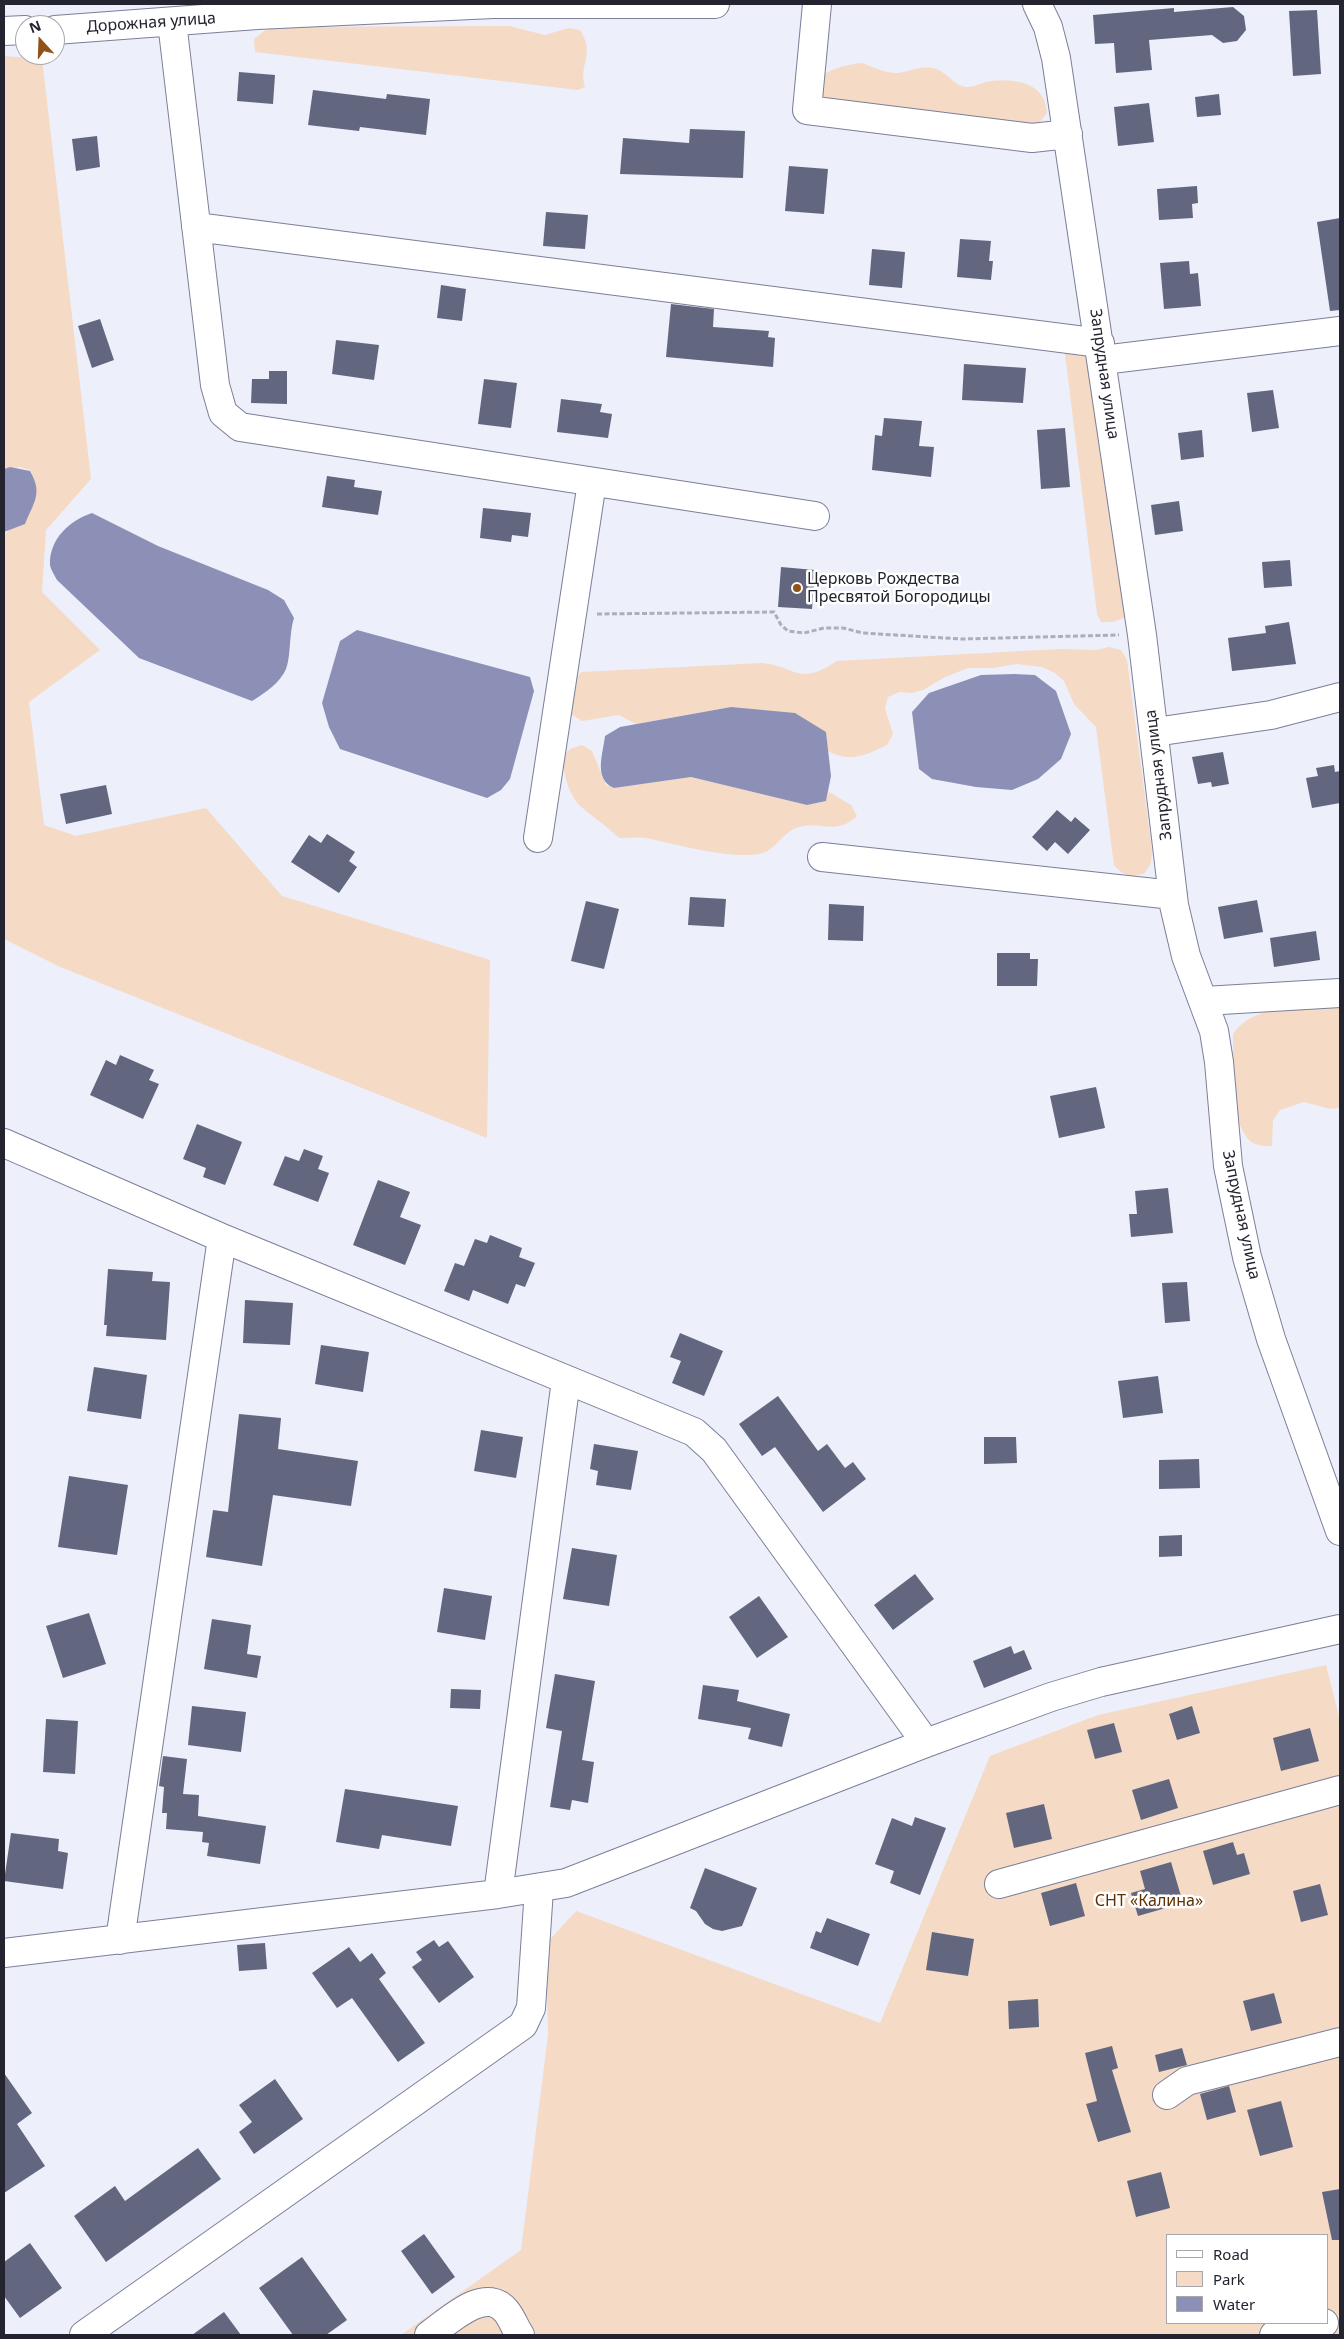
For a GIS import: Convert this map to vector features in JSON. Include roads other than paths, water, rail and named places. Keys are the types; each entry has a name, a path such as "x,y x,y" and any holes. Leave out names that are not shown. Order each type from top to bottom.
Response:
{"street":[{"name":"Дорожная улица","path":"65,30 257,15 493,4 715,4"},
{"path":"817,4 807,110 1032,138 1068,134"},
{"name":"Запрудная улица","path":"1037,4 1048,27 1056,58 1068,134 1142,635 1173,895 1186,956 1204,1001 1215,1039 1228,1166 1247,1257 1272,1338 1340,1531"},
{"path":"172,22 215,385 224,413 240,427 815,516"},
{"path":"196,228 1101,352 1340,332"},
{"path":"538,838 592,482"},
{"path":"1155,732 1271,715 1340,697"},
{"path":"822,857 1173,895"},
{"path":"1204,1001 1340,993"},
{"path":"4,1143 222,1238 694,1432 714,1450 926,1743"},
{"path":"120,1940 222,1238"},
{"path":"498,1894 566,1380"},
{"path":"4,1953 539,1889 566,1883 926,1743 1051,1697 1101,1682 1340,1629"},
{"path":"999,1884 1340,1790"},
{"path":"84,2335 523,2025 531,2008 539,1889"},
{"path":"1167,2095 1187,2081 1340,2042"},
{"path":"429,2335 476,2303 491,2301 505,2310 520,2335"},
{"path":"1274,2335 1320,2324"}],"water":[{"path":"10,467 30,471 37,492 25,524 4,532 4,469"},
{"path":"92,513 158,546 268,590 284,600 294,618 288,664 276,683 252,701 139,658 57,580 50,565 53,547 62,532 76,520"},
{"path":"357,630 530,677 534,691 510,779 501,790 487,798 340,749 329,727 322,703 340,641"},
{"path":"981,675 1035,675 1056,691 1071,734 1061,759 1038,779 1012,790 976,787 932,779 919,769 912,712 929,693"},
{"path":"731,707 795,713 826,732 831,776 826,801 807,805 691,777 614,788 603,779 601,758 605,736 620,727"}],"place":[{"name":"Церковь Рождества Пресвятой Богородицы","path":"797,588"}],"park label":[{"name":"СНТ «Калина»","path":"1149,1901"}]}
